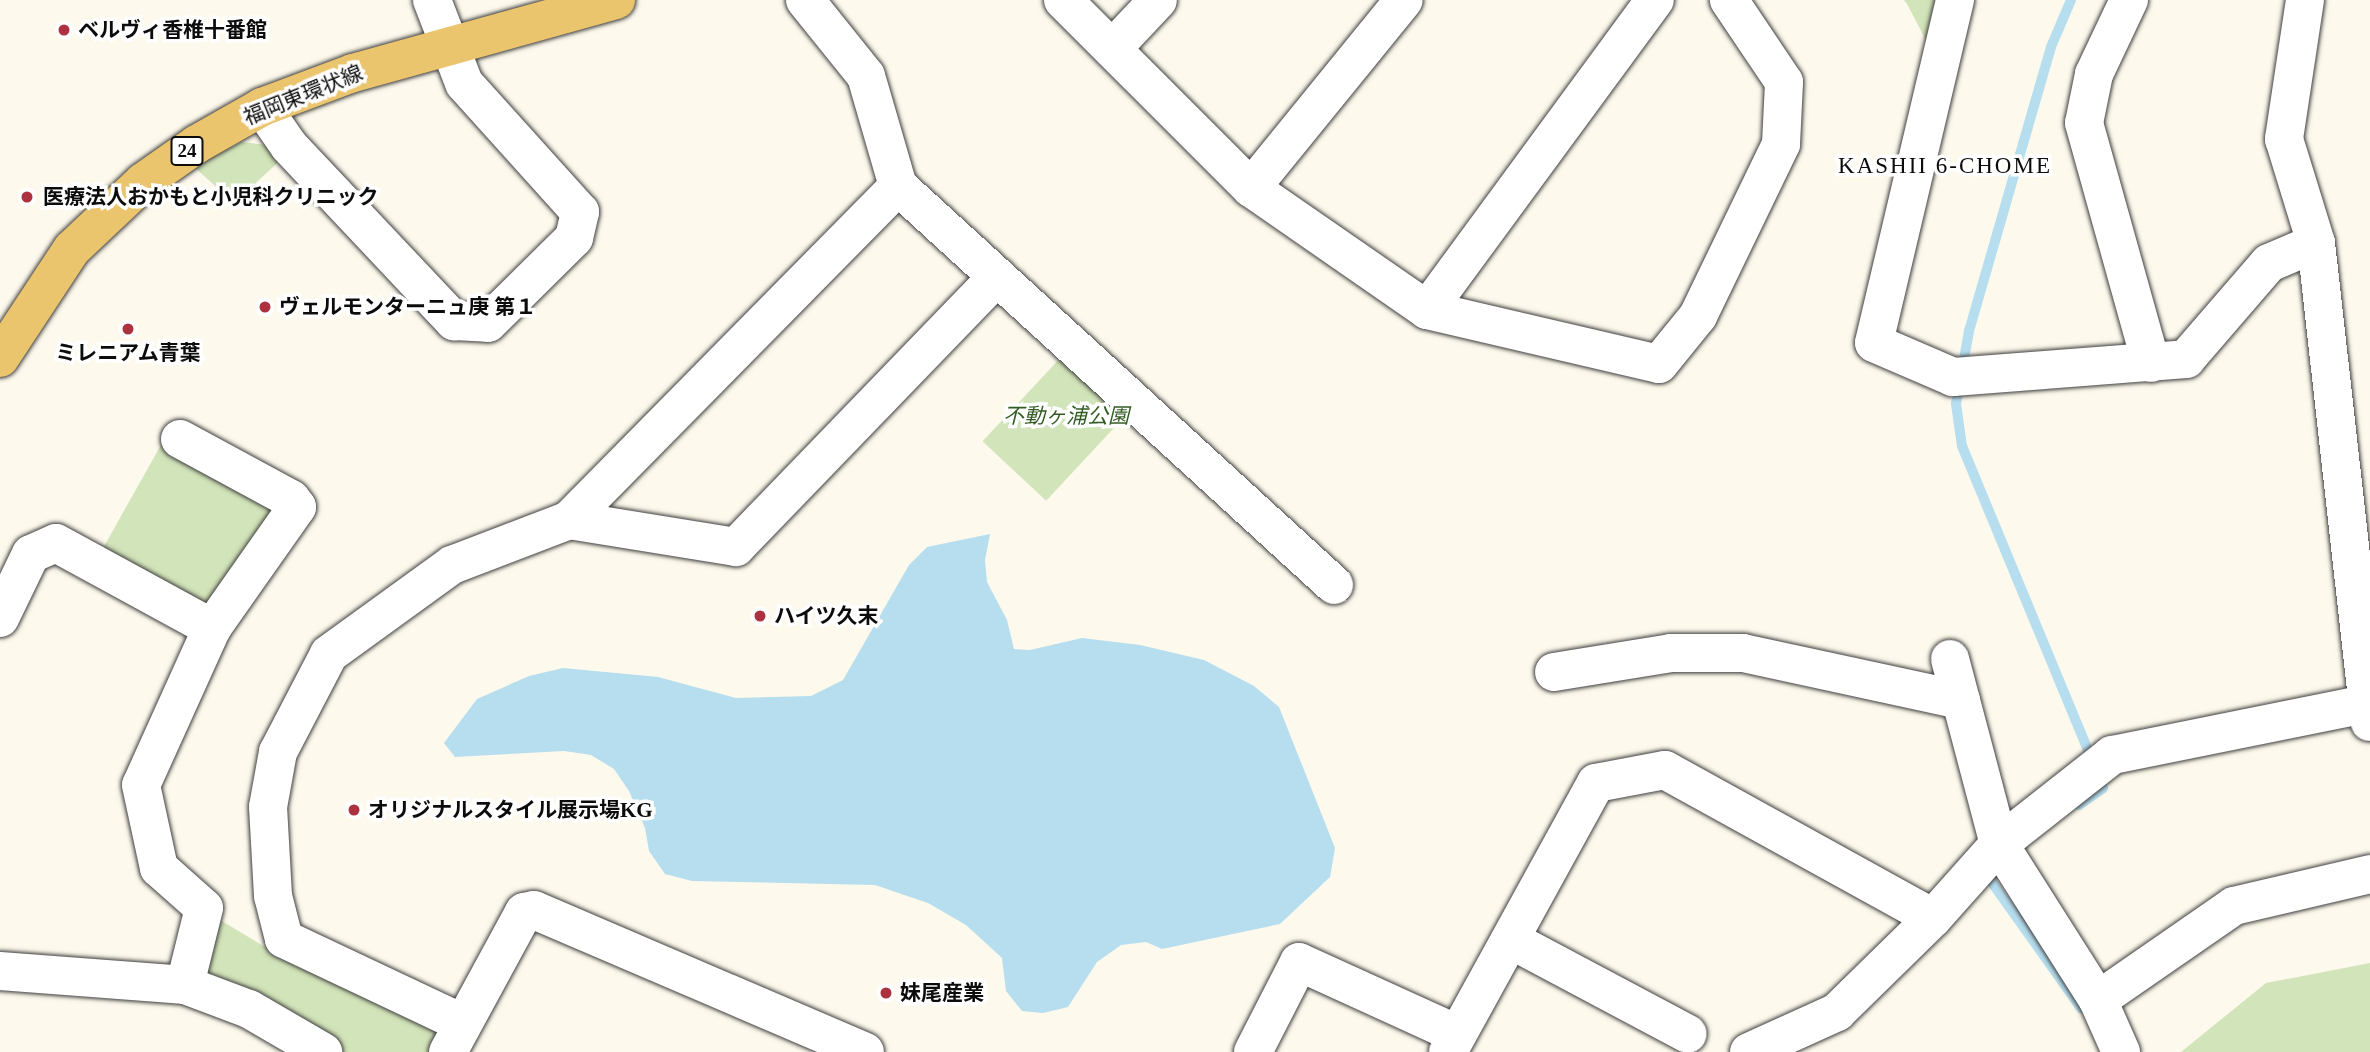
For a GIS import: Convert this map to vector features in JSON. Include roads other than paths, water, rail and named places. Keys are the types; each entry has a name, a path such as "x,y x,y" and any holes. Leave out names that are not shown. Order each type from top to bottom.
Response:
{"main road":[{"name":"福岡東環状線","path":"0,358 72,249 143,182 197,144 262,107 352,73 616,0"}],"street":[{"path":"262,107 289,146 454,321 488,323 574,238 580,212 464,83 432,0"},
{"path":"805,0 866,76 898,186 1334,584"},
{"path":"1063,0 1251,188 1427,310 1659,364 1698,316 1781,144 1784,82 1729,0"},
{"path":"1112,49 1158,0"},
{"path":"1251,188 1404,0"},
{"path":"1427,310 1656,0"},
{"path":"1955,0 1874,343 1953,377 2186,359 2269,263 2316,243"},
{"path":"2129,0 2094,74 2084,123 2151,363"},
{"path":"1749,1052 1837,1012 1933,918 1998,844 2112,755 2370,709 2316,243 2284,139 2305,0"},
{"path":"865,1052 534,911 524,912 455,1037 284,939 273,896 268,807 278,752 329,654 453,565 569,520 898,186"},
{"path":"569,520 736,547 997,277"},
{"path":"180,439 291,499 297,508 212,628 141,785 159,868 204,908 185,985"},
{"path":"0,618 31,554 56,543 212,628"},
{"path":"1554,672 1671,653 1743,653 1961,700"},
{"path":"1950,659 1998,844 2098,1000 2121,1052"},
{"path":"1253,1052 1299,962 1452,1043 1596,783 1665,770 1933,918"},
{"path":"2098,1000 2234,906 2370,874"},
{"path":"1511,940 1688,1034"},
{"path":"0,971 185,985 249,1009 323,1052"}],"water":[{"path":"990,534 985,560 987,582 1007,620 1014,649 1030,650 1082,638 1140,645 1204,660 1254,686 1279,707 1335,848 1330,877 1280,924 1162,949 1146,942 1121,945 1097,962 1068,1007 1043,1013 1022,1011 1006,991 1002,958 966,925 928,903 875,885 692,881 665,874 649,851 645,828 629,791 614,769 591,755 564,751 455,757 444,743 477,699 529,676 563,668 658,677 736,698 811,696 843,680 909,565 927,547"}],"waterway":[{"path":"2071,0 2051,47 1969,331 1956,404 1962,446 2092,760"},
{"path":"2079,805 2103,788 2098,775"},
{"path":"1995,871 1988,877 2081,1008"}],"place":[{"name":"ベルヴィ香椎十番館","path":"64,30"},
{"name":"医療法人おかもと小児科クリニック","path":"27,197"},
{"name":"ヴェルモンターニュ庚 第１","path":"265,307"},
{"name":"ミレニアム青葉","path":"128,329"},
{"name":"ハイツ久末","path":"760,616"},
{"name":"オリジナルスタイル展示場KG","path":"354,810"},
{"name":"妹尾産業","path":"886,993"}],"district":[{"name":"KASHII 6-CHOME","path":"1945,166"}],"park label":[{"name":"不動ヶ浦公園","path":"1066,416"}]}
